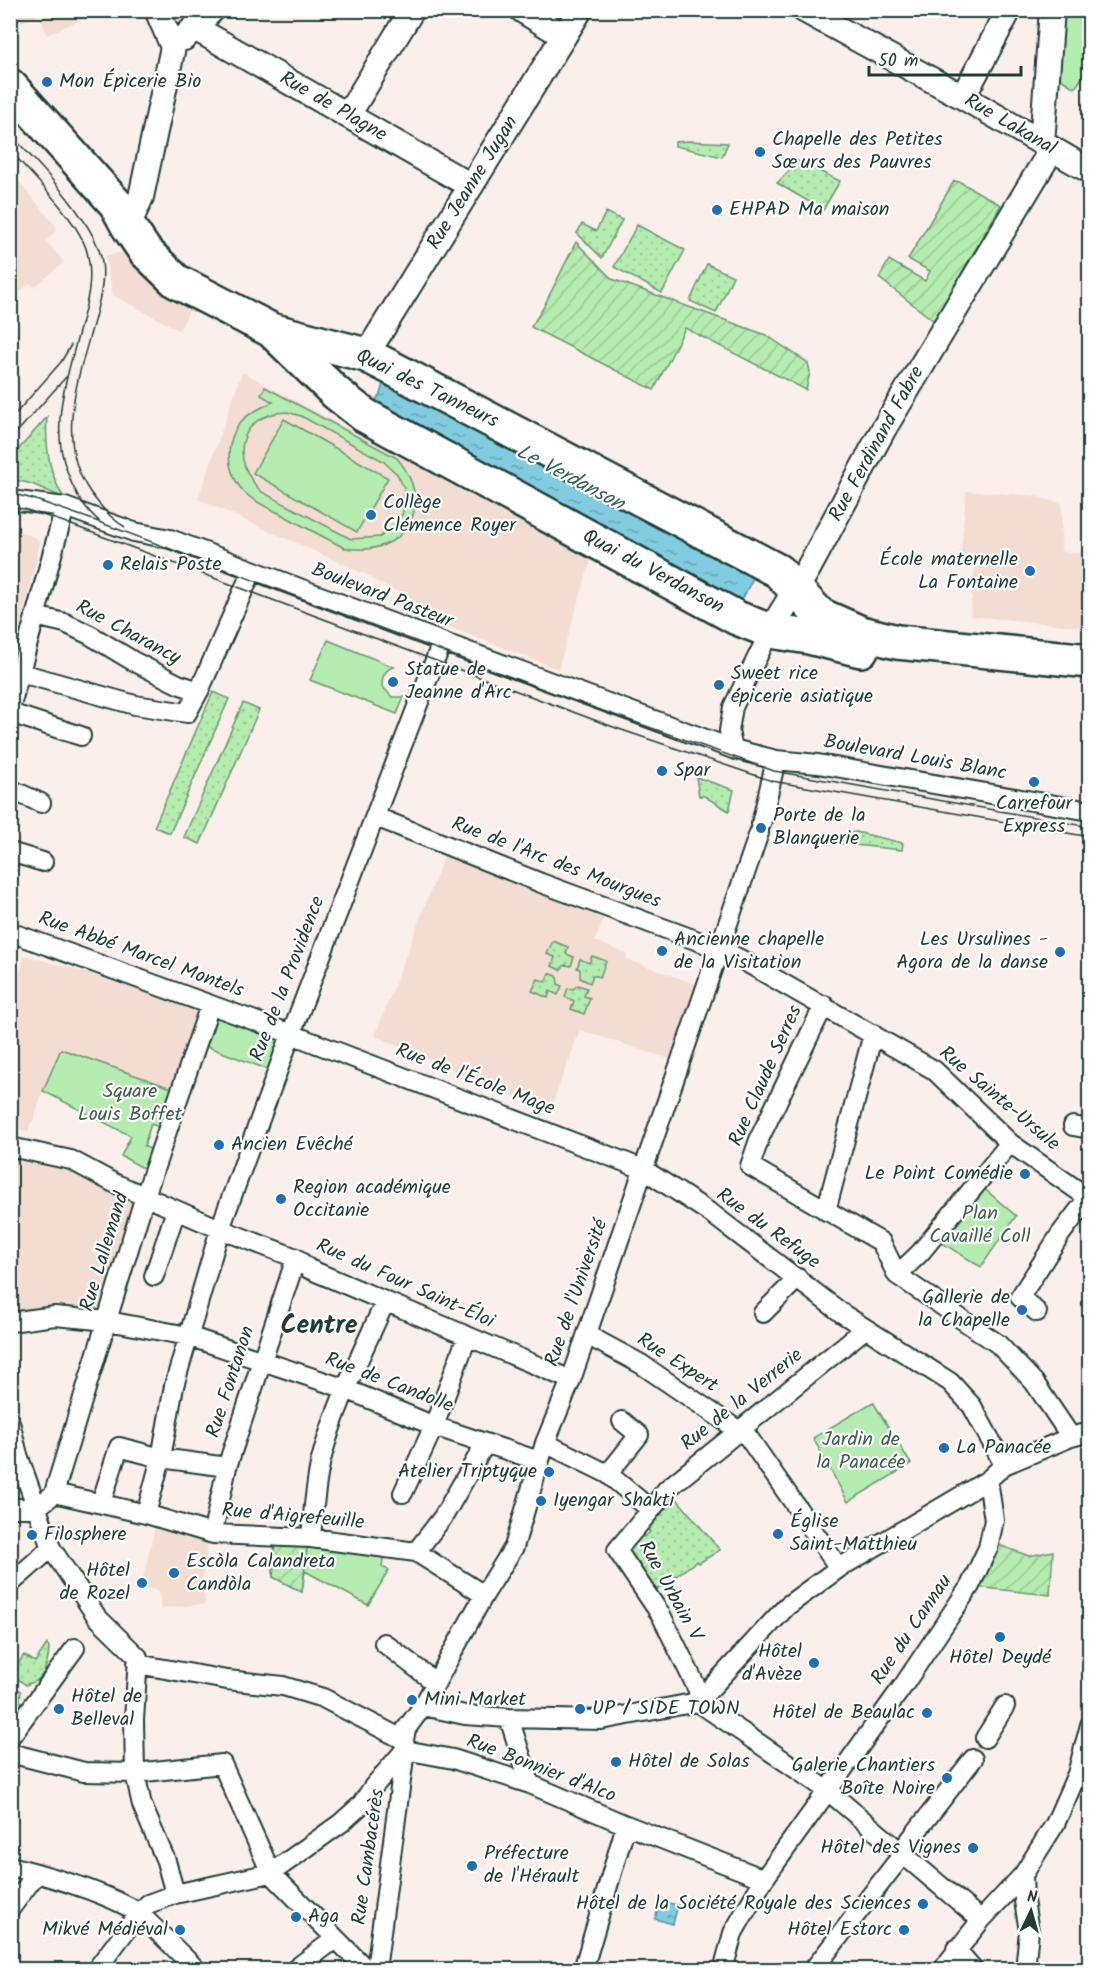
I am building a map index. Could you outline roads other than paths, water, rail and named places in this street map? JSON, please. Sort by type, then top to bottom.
[{"type":"main road","name":"Quai des Tanneurs","points":[[10,86],[116,204],[145,251],[177,282],[271,330],[375,360],[750,555],[778,571],[795,588]]},
{"type":"main road","name":"Quai du Verdanson","points":[[271,330],[364,415],[737,618],[770,631],[809,637],[887,656],[1089,677]]},
{"type":"main road","points":[[345,400],[345,382],[352,366],[375,360]]},
{"type":"main road","points":[[795,588],[820,615],[861,633],[897,642],[1089,661]]},
{"type":"street","points":[[128,226],[141,197],[173,47],[157,10]]},
{"type":"street","points":[[173,47],[212,10]]},
{"type":"street","points":[[348,115],[412,10]]},
{"type":"street","points":[[522,10],[564,36]]},
{"type":"street","name":"Rue Jeanne Jugan","points":[[375,360],[471,186],[580,10]]},
{"type":"street","name":"Rue Lakanal","points":[[804,10],[963,97],[1089,171]]},
{"type":"street","points":[[963,97],[1009,10]]},
{"type":"street","name":"Rue Ferdinand Fabre","points":[[733,749],[729,731],[733,707],[770,631],[807,570],[883,430],[1048,146],[1052,10]]},
{"type":"street","name":"Rue de Plagne","points":[[195,28],[471,186]]},
{"type":"street","name":"Boulevard Pasteur","points":[[10,500],[65,507],[134,532],[170,539],[733,749]]},
{"type":"street","points":[[65,507],[10,711],[81,736]]},
{"type":"street","points":[[21,673],[135,705],[187,713],[252,571]]},
{"type":"street","name":"Rue Charancy","points":[[35,616],[65,623],[169,680],[199,691]]},
{"type":"street","name":"Rue de la Providence","points":[[146,1514],[163,1460],[174,1386],[220,1229],[291,1034],[442,642]]},
{"type":"street","name":"Boulevard Louis Blanc","points":[[733,749],[776,760],[818,764],[1089,811]]},
{"type":"street","name":"Rue de l'Université","points":[[404,1745],[406,1729],[423,1706],[484,1595],[514,1547],[545,1443],[587,1335],[760,829],[776,760]]},
{"type":"street","points":[[10,789],[41,803]]},
{"type":"street","name":"Rue de l'Arc des Mourgues","points":[[376,817],[541,883],[720,949]]},
{"type":"street","points":[[10,852],[43,862]]},
{"type":"street","name":"Rue Abbé Marcel Montels","points":[[10,932],[291,1034]]},
{"type":"street","name":"Rue Sainte-Ursule","points":[[720,949],[824,1005],[934,1070],[1010,1143],[1089,1199]]},
{"type":"street","name":"Rue Lallemand","points":[[54,1493],[145,1196],[210,1005]]},
{"type":"street","name":"Rue Claude Serres","points":[[824,1005],[760,1137],[750,1166],[826,1211]]},
{"type":"street","name":"Rue de l'École Mage","points":[[291,1034],[643,1169]]},
{"type":"street","points":[[873,1034],[826,1211],[881,1242],[897,1275],[998,1344],[1034,1382],[1071,1437]]},
{"type":"street","points":[[897,1275],[920,1253],[1010,1143]]},
{"type":"street","name":"Rue du Four Saint-Éloi","points":[[10,1147],[71,1160],[114,1183],[220,1229],[296,1258],[309,1269],[571,1380]]},
{"type":"street","name":"Rue du Refuge","points":[[643,1169],[711,1214],[865,1329],[950,1382],[972,1406],[1004,1465]]},
{"type":"street","points":[[1036,1312],[1020,1297],[1060,1235],[1089,1199]]},
{"type":"street","points":[[154,1276],[176,1210]]},
{"type":"street","name":"Rue Fontanon","points":[[214,1529],[227,1467],[296,1258]]},
{"type":"street","points":[[763,1313],[798,1278]]},
{"type":"street","points":[[311,1538],[321,1460],[346,1389],[385,1302]]},
{"type":"street","name":"Rue de Candolle","points":[[10,1323],[55,1317],[108,1322],[188,1336],[346,1389],[434,1426],[539,1461]]},
{"type":"street","name":"Rue de la Verrerie","points":[[651,1510],[667,1489],[865,1329]]},
{"type":"street","name":"Rue Expert","points":[[587,1335],[641,1364],[753,1442],[839,1569]]},
{"type":"street","points":[[403,1493],[434,1426],[467,1337]]},
{"type":"street","points":[[608,1474],[639,1435],[622,1421]]},
{"type":"street","points":[[10,1422],[14,1454],[38,1506],[51,1548],[97,1617],[138,1657],[134,1720],[135,1773],[142,1805],[166,1861],[175,1894]]},
{"type":"street","points":[[423,1706],[465,1715],[601,1720],[698,1702],[787,1606],[839,1569],[988,1480],[1004,1465],[1071,1437],[1089,1432]]},
{"type":"street","points":[[545,1443],[608,1474],[651,1510]]},
{"type":"street","points":[[416,1552],[443,1517],[485,1444]]},
{"type":"street","points":[[101,1503],[117,1451],[122,1446],[163,1460],[227,1467]]},
{"type":"street","name":"Rue du Cannau","points":[[723,1970],[733,1933],[764,1879],[903,1686],[970,1586],[988,1548],[994,1520],[988,1480]]},
{"type":"street","points":[[10,1507],[26,1510],[48,1500],[54,1493]]},
{"type":"street","name":"Rue d'Aigrefeuille","points":[[54,1493],[214,1529],[311,1538],[416,1552],[484,1595]]},
{"type":"street","name":"Rue Urbain V","points":[[651,1510],[616,1550],[661,1615],[698,1690],[698,1702]]},
{"type":"street","points":[[10,1584],[51,1548]]},
{"type":"street","points":[[384,1643],[436,1683]]},
{"type":"street","points":[[10,1737],[75,1648]]},
{"type":"street","name":"Rue Bonnier d'Alco","points":[[137,1664],[228,1680],[284,1686],[322,1698],[404,1745],[530,1784],[626,1825],[764,1879]]},
{"type":"street","points":[[698,1702],[827,1790],[981,1920]]},
{"type":"street","points":[[985,1738],[1005,1706]]},
{"type":"street","points":[[509,1718],[530,1784]]},
{"type":"street","points":[[942,1970],[956,1949],[1023,1875],[1055,1824],[1077,1774],[1089,1725]]},
{"type":"street","points":[[96,1970],[138,1913],[148,1904],[175,1894],[271,1873],[348,1817],[361,1804],[404,1745]]},
{"type":"street","name":"Rue Cambacérès","points":[[376,1970],[404,1745]]},
{"type":"street","points":[[10,1753],[84,1772],[135,1773],[222,1764],[271,1873],[367,1970]]},
{"type":"street","points":[[813,1970],[973,1759]]},
{"type":"street","points":[[583,1970],[626,1825]]},
{"type":"street","points":[[10,1866],[38,1873],[124,1903],[138,1913],[197,1970]]},
{"type":"street","points":[[10,1909],[38,1873]]},
{"type":"street","points":[[1023,1875],[1029,1931],[1025,1970]]},
{"type":"street","points":[[294,1970],[335,1939]]},
{"type":"street","points":[[956,1949],[974,1970]]},
{"type":"water","name":"Le Verdanson","points":[[385,376],[754,576],[741,607],[372,402],[380,394]]},
{"type":"water","points":[[660,1901],[678,1905],[673,1924],[655,1919]]},
{"type":"tram line","points":[[10,134],[65,195],[78,212],[98,247],[103,269],[102,284],[73,408],[71,430],[73,451],[79,472],[90,492],[106,512],[125,527]]},
{"type":"tram line","points":[[10,150],[75,226],[87,252],[90,271],[89,290],[62,400],[60,435],[62,453],[72,485],[84,504],[99,521]]},
{"type":"tram line","points":[[10,420],[61,362],[71,345]]},
{"type":"tram line","points":[[10,440],[66,377]]},
{"type":"tram line","points":[[10,493],[96,521],[572,700],[774,771],[1090,827]]},
{"type":"tram line","points":[[10,507],[61,521],[616,728],[772,781],[1090,837]]},
{"type":"place","name":"Mon Épicerie Bio","points":[[47,82]]},
{"type":"place","name":"Chapelle des Petites Sœurs des Pauvres","points":[[760,152]]},
{"type":"place","name":"EHPAD Ma maison","points":[[717,210]]},
{"type":"place","name":"Collège Clémence Royer","points":[[371,515]]},
{"type":"place","name":"Relais Poste","points":[[108,565]]},
{"type":"place","name":"École maternelle La Fontaine","points":[[1030,571]]},
{"type":"place","name":"Statue de Jeanne d'Arc","points":[[393,682]]},
{"type":"place","name":"Sweet rice épicerie asiatique","points":[[719,685]]},
{"type":"place","name":"Spar","points":[[662,771]]},
{"type":"place","name":"Carrefour Express","points":[[1034,782]]},
{"type":"place","name":"Porte de la Blanquerie","points":[[761,828]]},
{"type":"place","name":"Ancienne chapelle de la Visitation","points":[[662,951]]},
{"type":"place","name":"Les Ursulines - Agora de la danse","points":[[1060,952]]},
{"type":"place","name":"Ancien Evêché","points":[[219,1145]]},
{"type":"place","name":"Le Point Comédie","points":[[1025,1174]]},
{"type":"place","name":"Region académique Occitanie","points":[[281,1199]]},
{"type":"place","name":"Gallerie de la Chapelle","points":[[1022,1310]]},
{"type":"place","name":"La Panacée","points":[[944,1448]]},
{"type":"place","name":"Atelier Triptyque","points":[[549,1472]]},
{"type":"place","name":"Iyengar Shakti","points":[[541,1501]]},
{"type":"place","name":"Église Saint-Matthieu","points":[[778,1534]]},
{"type":"place","name":"Filosphere","points":[[32,1535]]},
{"type":"place","name":"Escòla Calandreta Candòla","points":[[174,1573]]},
{"type":"place","name":"Hôtel de Rozel","points":[[142,1583]]},
{"type":"place","name":"Hôtel Deydé","points":[[1000,1637]]},
{"type":"place","name":"Hôtel d'Avèze","points":[[814,1663]]},
{"type":"place","name":"Mini Market","points":[[412,1700]]},
{"type":"place","name":"Hôtel de Belleval","points":[[59,1709]]},
{"type":"place","name":"UP / SIDE TOWN","points":[[580,1709]]},
{"type":"place","name":"Hôtel de Beaulac","points":[[927,1713]]},
{"type":"place","name":"Hôtel de Solas","points":[[616,1762]]},
{"type":"place","name":"Galerie Chantiers Boîte Noire","points":[[947,1778]]},
{"type":"place","name":"Hôtel des Vignes","points":[[973,1848]]},
{"type":"place","name":"Préfecture de l'Hérault","points":[[472,1866]]},
{"type":"place","name":"Hôtel de la Société Royale des Sciences","points":[[923,1904]]},
{"type":"place","name":"Aga","points":[[296,1917]]},
{"type":"place","name":"Mikvé Médiéval","points":[[180,1930]]},
{"type":"place","name":"Hôtel Estorc","points":[[904,1930]]},
{"type":"district","name":"Centre","points":[[319,1326]]},
{"type":"park label","name":"Square Louis Boffet","points":[[130,1104]]},
{"type":"park label","name":"Plan Cavaillé Coll","points":[[980,1226]]},
{"type":"park label","name":"Jardin de la Panacée","points":[[861,1452]]}]
